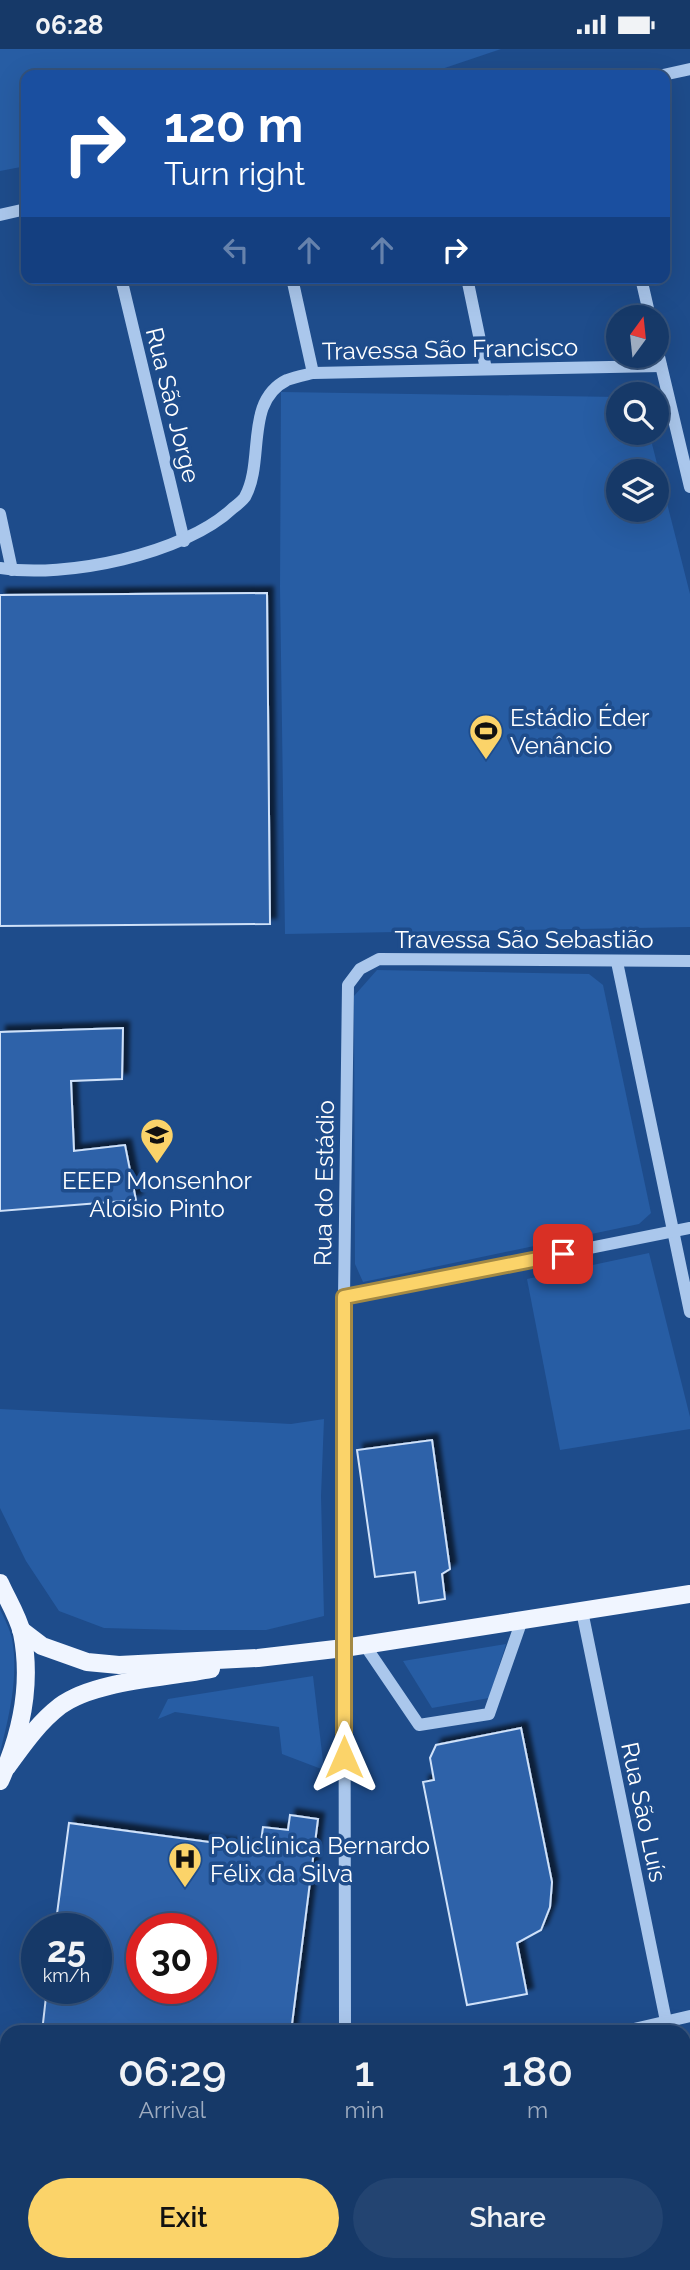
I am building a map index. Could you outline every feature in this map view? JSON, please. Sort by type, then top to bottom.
[{"type":"main road","points":[[0,1583],[21,1630],[27,1675],[23,1714],[3,1774]]},
{"type":"main road","points":[[21,1630],[42,1646],[87,1662],[119,1665],[258,1658],[344,1648],[690,1594]]},
{"type":"main road","points":[[3,1774],[38,1726],[61,1705],[88,1692],[258,1658]]},
{"type":"street","points":[[670,73],[690,69]]},
{"type":"street","points":[[0,215],[21,210]]},
{"type":"street","name":"Rua São Jorge","points":[[122,284],[184,541]]},
{"type":"street","points":[[293,284],[313,373]]},
{"type":"street","points":[[468,284],[486,369]]},
{"type":"street","points":[[642,284],[647,305]]},
{"type":"street","name":"Travessa São Francisco","points":[[184,541],[223,518],[244,498],[252,474],[261,410],[271,392],[287,381],[313,373],[606,367]]},
{"type":"street","points":[[662,368],[686,448],[690,487]]},
{"type":"street","points":[[0,514],[6,569],[44,570],[111,563],[184,541]]},
{"type":"street","name":"Travessa São Sebastião","points":[[360,969],[379,959],[690,961]]},
{"type":"street","points":[[617,962],[690,1312]]},
{"type":"street","name":"Rua do Estádio","points":[[345,2025],[344,1297],[348,985],[360,969]]},
{"type":"street","points":[[344,1297],[690,1228]]},
{"type":"street","name":"Rua São Luís","points":[[582,1611],[666,2021]]},
{"type":"street","points":[[364,1644],[419,1725],[466,1718],[489,1714],[522,1620]]},
{"type":"street","points":[[650,2025],[690,2016]]},
{"type":"shaded area","points":[[0,49],[501,49],[439,70],[21,70],[21,167],[0,171]]},
{"type":"shaded area","name":"Estádio Éder Venâncio","points":[[281,392],[606,397],[606,445],[652,445],[656,459],[606,459],[606,522],[669,522],[669,511],[690,594],[690,927],[285,934],[280,587]]},
{"type":"shaded area","points":[[377,970],[589,974],[603,985],[651,1213],[639,1224],[363,1282],[355,1264],[354,996]]},
{"type":"shaded area","points":[[649,1253],[690,1417],[690,1429],[560,1450],[527,1279]]},
{"type":"shaded area","points":[[0,1409],[291,1424],[324,1419],[321,1496],[324,1616],[266,1630],[182,1630],[104,1628],[59,1611],[26,1561],[0,1508]]},
{"type":"shaded area","points":[[0,1609],[11,1635],[14,1682],[0,1753]]},
{"type":"shaded area","points":[[506,1644],[489,1698],[432,1708],[403,1661]]},
{"type":"shaded area","points":[[313,1676],[324,1770],[282,1754],[279,1727],[175,1712],[158,1719],[168,1699]]},
{"type":"building","points":[[267,593],[270,924],[0,926],[0,595]]},
{"type":"building","points":[[123,1028],[122,1079],[71,1081],[74,1151],[125,1145],[136,1200],[0,1211],[0,1032]]},
{"type":"building","points":[[432,1440],[450,1569],[442,1574],[445,1599],[419,1603],[415,1572],[375,1577],[357,1450]]},
{"type":"building","points":[[521,1728],[552,1882],[550,1907],[541,1930],[517,1943],[527,1994],[467,2005],[423,1782],[434,1780],[430,1758],[436,1745]]},
{"type":"building","name":"Policlínica Bernardo Félix da Silva","points":[[290,1815],[318,1819],[292,2025],[43,2025],[45,2004],[112,2004],[112,1913],[57,1913],[69,1823],[260,1849],[263,1827],[288,1830]]},
{"type":"place","name":"Estádio Éder Venâncio","points":[[486,761]]},
{"type":"place","name":"EEEP Monsenhor Aloísio Pinto","points":[[157,1165]]},
{"type":"place","name":"Policlínica Bernardo Félix da Silva","points":[[185,1889]]},
{"type":"route","points":[[344,1757],[344,1297],[563,1254]]}]
